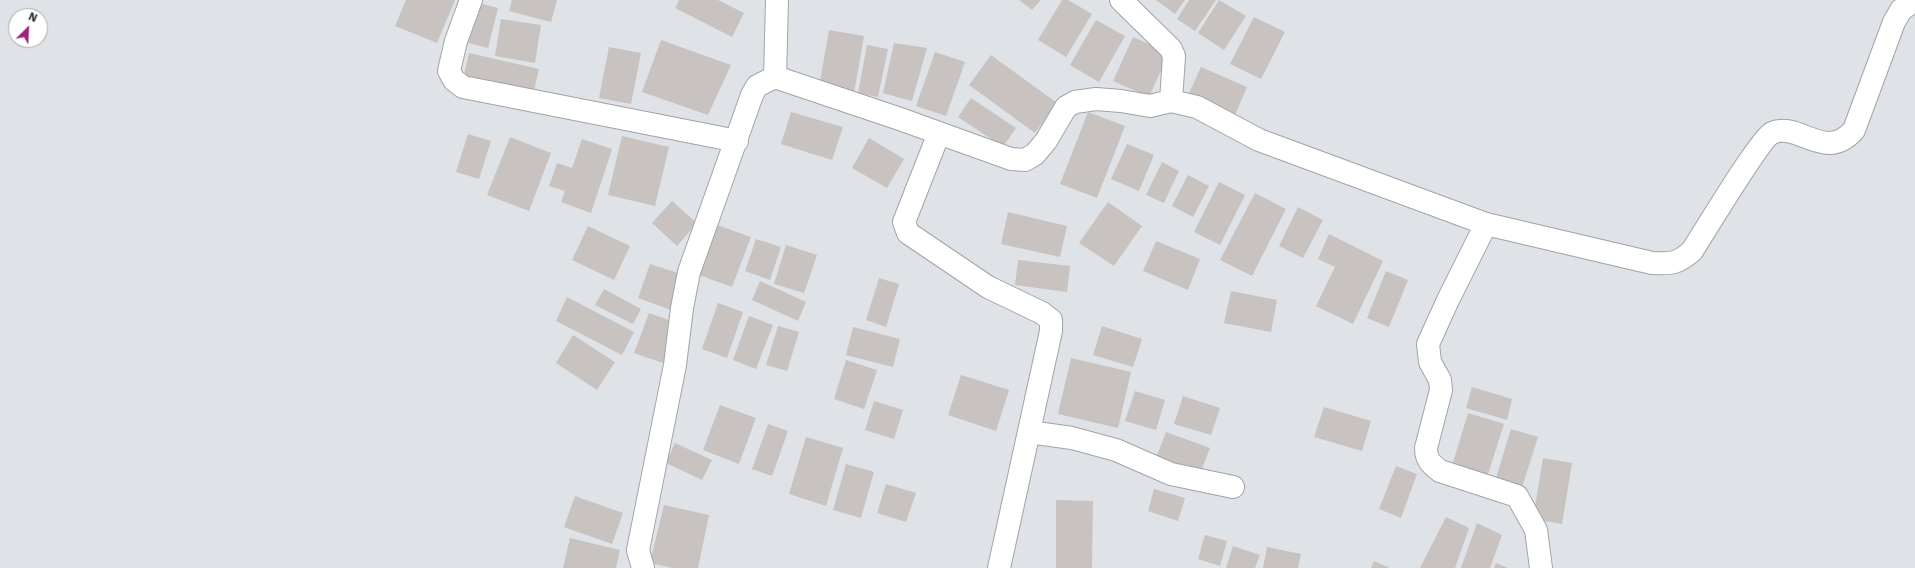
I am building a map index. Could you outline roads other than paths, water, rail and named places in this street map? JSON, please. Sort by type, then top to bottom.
[{"type":"street","points":[[471,0],[456,41],[449,72],[454,80],[463,87],[737,141]]},
{"type":"street","points":[[775,77],[777,0]]},
{"type":"street","points":[[1121,0],[1171,49],[1174,56],[1171,101]]},
{"type":"street","points":[[642,568],[638,550],[675,365],[682,308],[689,272],[737,141],[752,95],[757,86],[775,77],[1011,159],[1025,160],[1035,154],[1046,141],[1066,107],[1075,102],[1096,99],[1121,100],[1150,106],[1171,101],[1197,107],[1259,140],[1486,224],[1652,263],[1670,264],[1681,260],[1692,251],[1751,160],[1772,133],[1783,131],[1826,143],[1838,143],[1847,139],[1854,130],[1894,22],[1901,10],[1915,0]]},
{"type":"street","points":[[939,133],[904,222],[908,233],[988,287],[1042,313],[1051,320],[1051,331],[999,568]]},
{"type":"street","points":[[1486,224],[1428,344],[1430,362],[1440,380],[1441,390],[1426,448],[1426,456],[1430,464],[1440,471],[1517,496],[1536,530],[1541,568]]},
{"type":"street","points":[[1029,432],[1072,438],[1116,450],[1171,474],[1233,487]]}]
